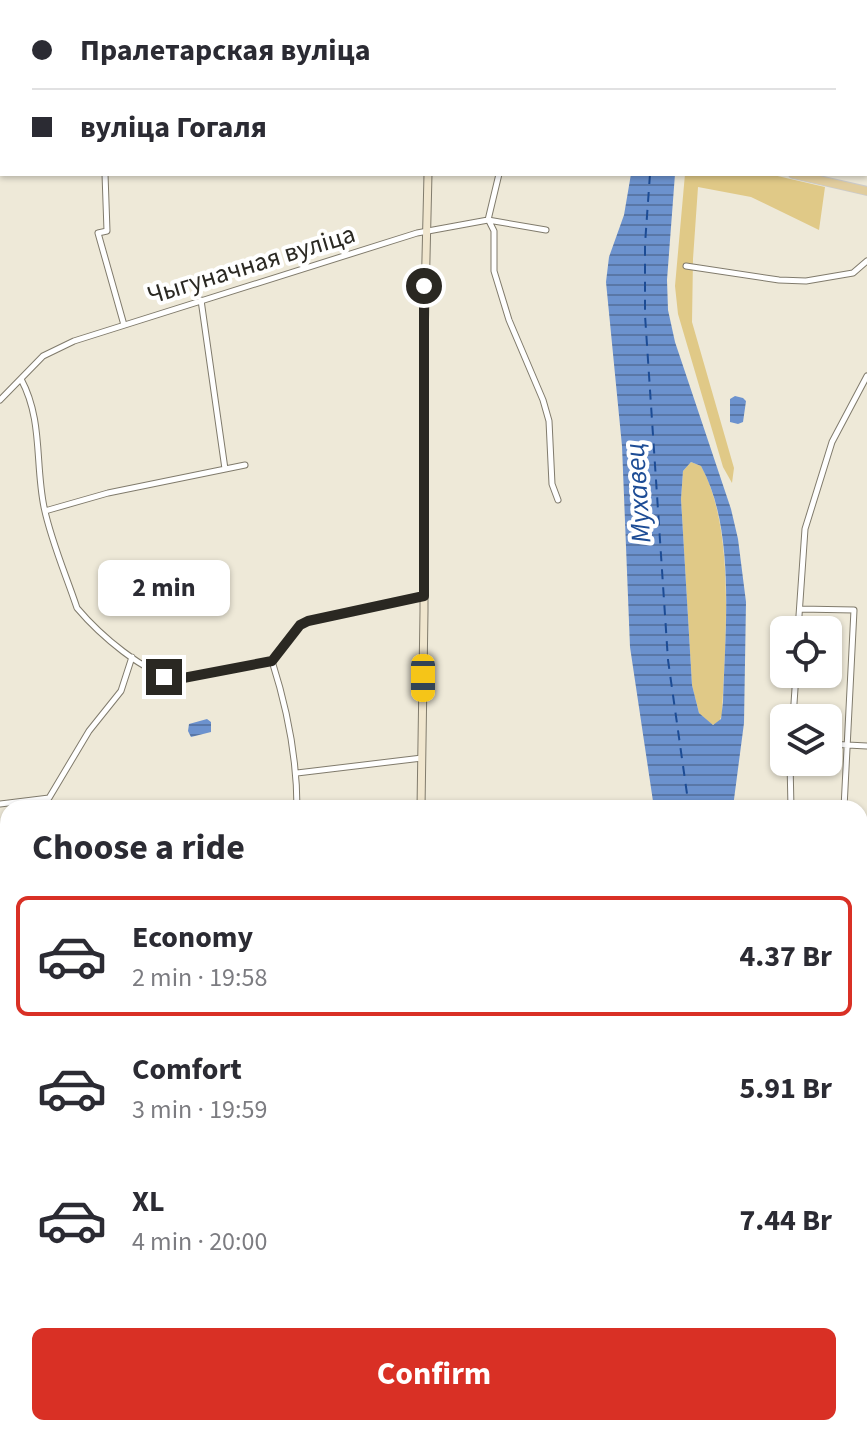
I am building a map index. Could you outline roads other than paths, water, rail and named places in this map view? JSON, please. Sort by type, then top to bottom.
[{"type":"main road","points":[[421,800],[428,176]]},
{"type":"main road","points":[[802,176],[867,191]]},
{"type":"street","points":[[105,176],[107,231],[98,233],[124,325]]},
{"type":"street","points":[[499,176],[488,220],[494,231],[494,271],[509,320],[549,421],[552,484],[558,500]]},
{"type":"street","name":"Чыгуначная вуліца","points":[[0,400],[43,356],[74,341],[201,300],[425,231],[488,220],[546,230]]},
{"type":"street","points":[[686,266],[806,281],[853,273],[867,261]]},
{"type":"street","points":[[201,300],[225,469]]},
{"type":"street","points":[[799,616],[805,529],[832,442],[867,376]]},
{"type":"street","points":[[21,379],[31,398],[36,423],[45,511],[77,608],[132,657],[164,677],[178,679],[272,661],[300,625],[308,621],[424,596]]},
{"type":"street","points":[[45,511],[108,493],[245,465]]},
{"type":"street","points":[[800,609],[854,610],[845,800]]},
{"type":"street","points":[[33,800],[49,798],[89,731],[121,691],[132,657]]},
{"type":"street","points":[[272,661],[297,773],[297,800]]},
{"type":"street","points":[[842,745],[867,746]]},
{"type":"street","points":[[297,773],[422,758]]},
{"type":"street","points":[[790,776],[791,800]]},
{"type":"water","name":"Мухавец","points":[[631,176],[675,176],[667,280],[668,310],[675,342],[731,509],[746,602],[744,723],[734,800],[653,800],[630,647],[622,446],[606,282],[609,257],[624,215]],"holes":[[[691,462],[701,466],[712,491],[724,550],[726,581],[723,702],[721,719],[713,725],[699,713],[692,685],[681,499],[683,471]]]},
{"type":"water","points":[[735,396],[746,401],[743,422],[738,424],[730,422],[730,399]]},
{"type":"water","points":[[207,719],[211,722],[211,732],[191,737],[189,724]]}]
